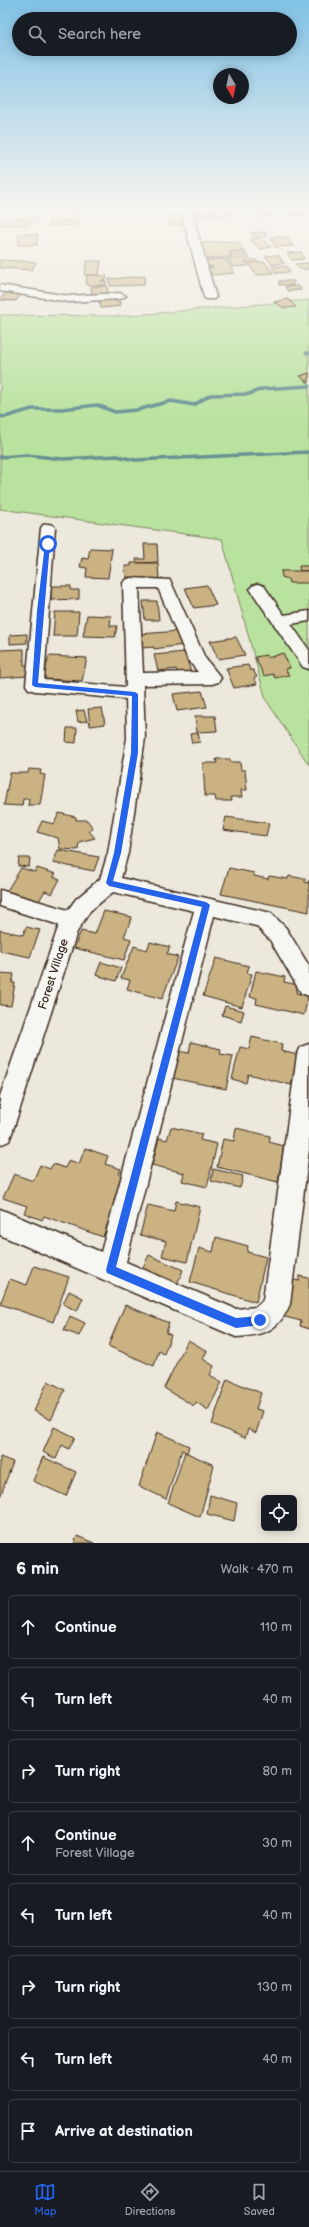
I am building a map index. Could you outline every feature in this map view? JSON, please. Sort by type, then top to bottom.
[{"type":"street","points":[[206,282],[210,297]]},
{"type":"street","points":[[0,288],[73,299],[120,296]]},
{"type":"street","points":[[48,528],[35,685],[134,687],[212,678],[197,660],[164,583],[131,582],[134,687],[135,753],[121,827],[118,853],[109,883],[263,919],[285,944],[309,986]]},
{"type":"street","points":[[258,589],[309,663]]},
{"type":"street","points":[[280,621],[309,616]]},
{"type":"street","name":"Forest Village","points":[[0,1133],[48,992],[60,949],[72,920],[83,906],[109,883]]},
{"type":"street","points":[[0,898],[72,920]]},
{"type":"street","points":[[110,1270],[206,905]]},
{"type":"street","points":[[0,1222],[236,1323],[260,1320],[272,1314],[276,1304],[309,1055]]},
{"type":"green space","points":[[309,300],[309,765],[266,700],[222,539],[0,509],[0,315],[123,316]]},
{"type":"building","points":[[86,282],[106,282],[106,285],[86,285]]},
{"type":"building","points":[[109,282],[144,282],[144,285],[110,286]]},
{"type":"building","points":[[279,282],[294,282],[293,285],[279,285]]},
{"type":"building","points":[[107,286],[108,294],[92,295],[91,287]]},
{"type":"building","points":[[298,286],[301,290],[288,291],[285,287]]},
{"type":"building","points":[[5,293],[21,294],[16,301],[0,300]]},
{"type":"building","points":[[115,299],[116,302],[120,302],[121,306],[101,308],[99,301]]},
{"type":"building","points":[[288,299],[296,307],[284,308],[274,302]]},
{"type":"building","points":[[309,373],[309,382],[300,376]]},
{"type":"building","points":[[144,544],[157,544],[158,562],[137,563],[136,559],[145,559]]},
{"type":"building","points":[[90,548],[112,549],[108,578],[86,577],[87,568],[80,567],[82,558],[88,559]]},
{"type":"building","points":[[131,563],[158,563],[159,579],[126,577],[125,566],[131,566]]},
{"type":"building","points":[[299,566],[309,566],[309,570],[300,571]]},
{"type":"building","points":[[281,571],[309,571],[309,583],[289,583],[288,579],[282,577]]},
{"type":"building","points":[[207,585],[216,605],[194,608],[185,588]]},
{"type":"building","points":[[51,586],[71,586],[71,590],[79,590],[79,599],[51,600]]},
{"type":"building","points":[[143,601],[157,601],[159,620],[145,620]]},
{"type":"building","points":[[55,612],[79,612],[77,636],[53,636]]},
{"type":"building","points":[[87,615],[111,616],[110,626],[117,626],[115,637],[83,636]]},
{"type":"building","points":[[180,631],[183,645],[154,649],[154,647],[142,648],[140,634]]},
{"type":"building","points":[[27,634],[27,643],[10,644],[10,635]]},
{"type":"building","points":[[236,637],[245,655],[218,659],[210,641]]},
{"type":"building","points":[[24,649],[24,665],[28,665],[28,676],[0,678],[0,650]]},
{"type":"building","points":[[185,652],[191,673],[178,675],[176,669],[158,671],[154,655]]},
{"type":"building","points":[[283,653],[290,668],[285,669],[289,675],[275,678],[273,674],[264,676],[255,657],[266,655],[268,658]]},
{"type":"building","points":[[49,656],[87,658],[82,681],[43,679]]},
{"type":"building","points":[[248,665],[250,670],[253,670],[257,677],[254,678],[257,684],[234,688],[226,668]]},
{"type":"building","points":[[202,691],[207,707],[177,711],[173,694]]},
{"type":"building","points":[[102,708],[105,724],[90,726],[88,709]]},
{"type":"building","points":[[84,710],[87,721],[78,722],[76,711]]},
{"type":"building","points":[[195,716],[215,716],[217,731],[197,732]]},
{"type":"building","points":[[67,728],[77,728],[76,743],[66,742]]},
{"type":"building","points":[[198,733],[200,742],[192,743],[190,734]]},
{"type":"building","points":[[216,759],[230,759],[230,762],[240,762],[241,770],[245,770],[247,790],[241,790],[242,797],[231,797],[232,801],[216,801],[215,796],[205,796],[203,763],[217,763]]},
{"type":"building","points":[[29,769],[41,770],[40,774],[45,775],[40,805],[28,805],[29,799],[23,799],[22,806],[4,805],[10,773],[28,773]]},
{"type":"building","points":[[59,813],[76,817],[76,820],[87,820],[93,828],[89,831],[95,838],[79,842],[78,850],[60,849],[58,838],[37,832],[42,821],[54,824]]},
{"type":"building","points":[[226,817],[269,823],[266,836],[223,830]]},
{"type":"building","points":[[58,850],[99,857],[94,871],[53,863]]},
{"type":"building","points":[[19,858],[30,858],[29,867],[18,866]]},
{"type":"building","points":[[21,868],[35,872],[37,868],[56,874],[53,877],[60,879],[52,894],[45,891],[37,904],[5,894]]},
{"type":"building","points":[[229,868],[254,873],[254,876],[268,879],[269,876],[288,879],[289,876],[305,879],[305,882],[308,883],[309,880],[309,912],[221,894]]},
{"type":"building","points":[[104,911],[132,917],[124,937],[131,939],[124,960],[74,948],[81,931],[95,934]]},
{"type":"building","points":[[26,927],[40,930],[30,957],[0,951],[0,930],[23,935]]},
{"type":"building","points":[[150,942],[170,947],[167,954],[178,957],[162,999],[127,989],[130,980],[121,978],[134,946],[147,950]]},
{"type":"building","points":[[216,958],[249,966],[247,973],[252,974],[242,1007],[203,996]]},
{"type":"building","points":[[101,962],[121,968],[116,981],[96,975]]},
{"type":"building","points":[[256,971],[285,977],[284,982],[298,985],[296,993],[308,996],[304,1015],[256,1004],[257,998],[250,997]]},
{"type":"building","points":[[0,973],[14,974],[12,983],[15,983],[11,1006],[0,1005]]},
{"type":"building","points":[[225,1006],[244,1011],[241,1021],[222,1015]]},
{"type":"building","points":[[252,1037],[282,1044],[281,1051],[298,1055],[291,1085],[248,1074],[246,1083],[232,1079],[240,1047],[249,1049]]},
{"type":"building","points":[[191,1042],[221,1049],[220,1054],[233,1056],[226,1089],[172,1078],[179,1051],[189,1053]]},
{"type":"building","points":[[171,1127],[202,1134],[200,1140],[217,1144],[207,1187],[182,1181],[184,1173],[152,1165],[159,1138],[167,1140]]},
{"type":"building","points":[[236,1128],[270,1136],[269,1142],[284,1146],[278,1182],[217,1167],[223,1139],[234,1141]]},
{"type":"building","points":[[85,1148],[108,1156],[105,1164],[121,1169],[119,1174],[124,1176],[103,1237],[44,1216],[42,1220],[24,1213],[27,1206],[3,1198],[14,1174],[33,1181],[40,1165],[50,1169],[53,1164],[65,1168],[69,1160],[79,1164]]},
{"type":"building","points":[[213,1169],[243,1176],[240,1188],[211,1181]]},
{"type":"building","points":[[176,1201],[200,1207],[187,1262],[162,1256],[166,1241],[140,1235],[148,1205],[174,1211]]},
{"type":"building","points":[[216,1237],[248,1246],[247,1252],[266,1257],[256,1302],[190,1282],[199,1248],[213,1252]]},
{"type":"building","points":[[149,1255],[183,1270],[176,1287],[141,1271]]},
{"type":"building","points":[[34,1266],[69,1277],[53,1322],[0,1304],[10,1279],[27,1285]]},
{"type":"building","points":[[299,1276],[309,1278],[309,1329],[300,1326],[301,1321],[281,1316],[286,1278],[299,1281]]},
{"type":"building","points":[[69,1291],[83,1298],[77,1311],[63,1304]]},
{"type":"building","points":[[125,1305],[169,1323],[166,1333],[171,1335],[164,1354],[159,1351],[154,1366],[108,1346]]},
{"type":"building","points":[[70,1316],[85,1323],[79,1336],[64,1330]]},
{"type":"building","points":[[188,1340],[207,1351],[203,1359],[214,1366],[210,1375],[222,1382],[208,1410],[196,1402],[194,1406],[164,1388]]},
{"type":"building","points":[[227,1379],[261,1393],[256,1409],[263,1411],[256,1433],[248,1429],[245,1438],[212,1424]]},
{"type":"building","points":[[48,1381],[65,1390],[51,1420],[34,1411]]},
{"type":"building","points":[[54,1427],[75,1437],[69,1449],[62,1445],[56,1459],[43,1452]]},
{"type":"building","points":[[157,1432],[189,1446],[187,1453],[182,1450],[166,1499],[139,1486]]},
{"type":"building","points":[[185,1452],[214,1465],[200,1517],[168,1503]]},
{"type":"building","points":[[0,1457],[13,1462],[0,1497]]},
{"type":"building","points":[[43,1457],[76,1472],[66,1496],[33,1481]]},
{"type":"building","points":[[210,1495],[237,1503],[234,1521],[207,1514]]},
{"type":"building","points":[[77,1536],[94,1543],[74,1543]]},
{"type":"waterway","points":[[0,416],[5,417],[32,409],[62,409],[97,405],[115,412],[137,410],[171,401],[194,405],[210,395],[249,394],[262,389],[309,386]]},
{"type":"waterway","points":[[0,457],[27,455],[63,459],[117,456],[135,460],[309,452]]},
{"type":"route","points":[[48,544],[40,611],[35,685],[135,694],[135,753],[121,827],[118,853],[109,883],[206,905],[140,1161],[110,1270],[236,1323],[250,1323],[260,1320]]}]
